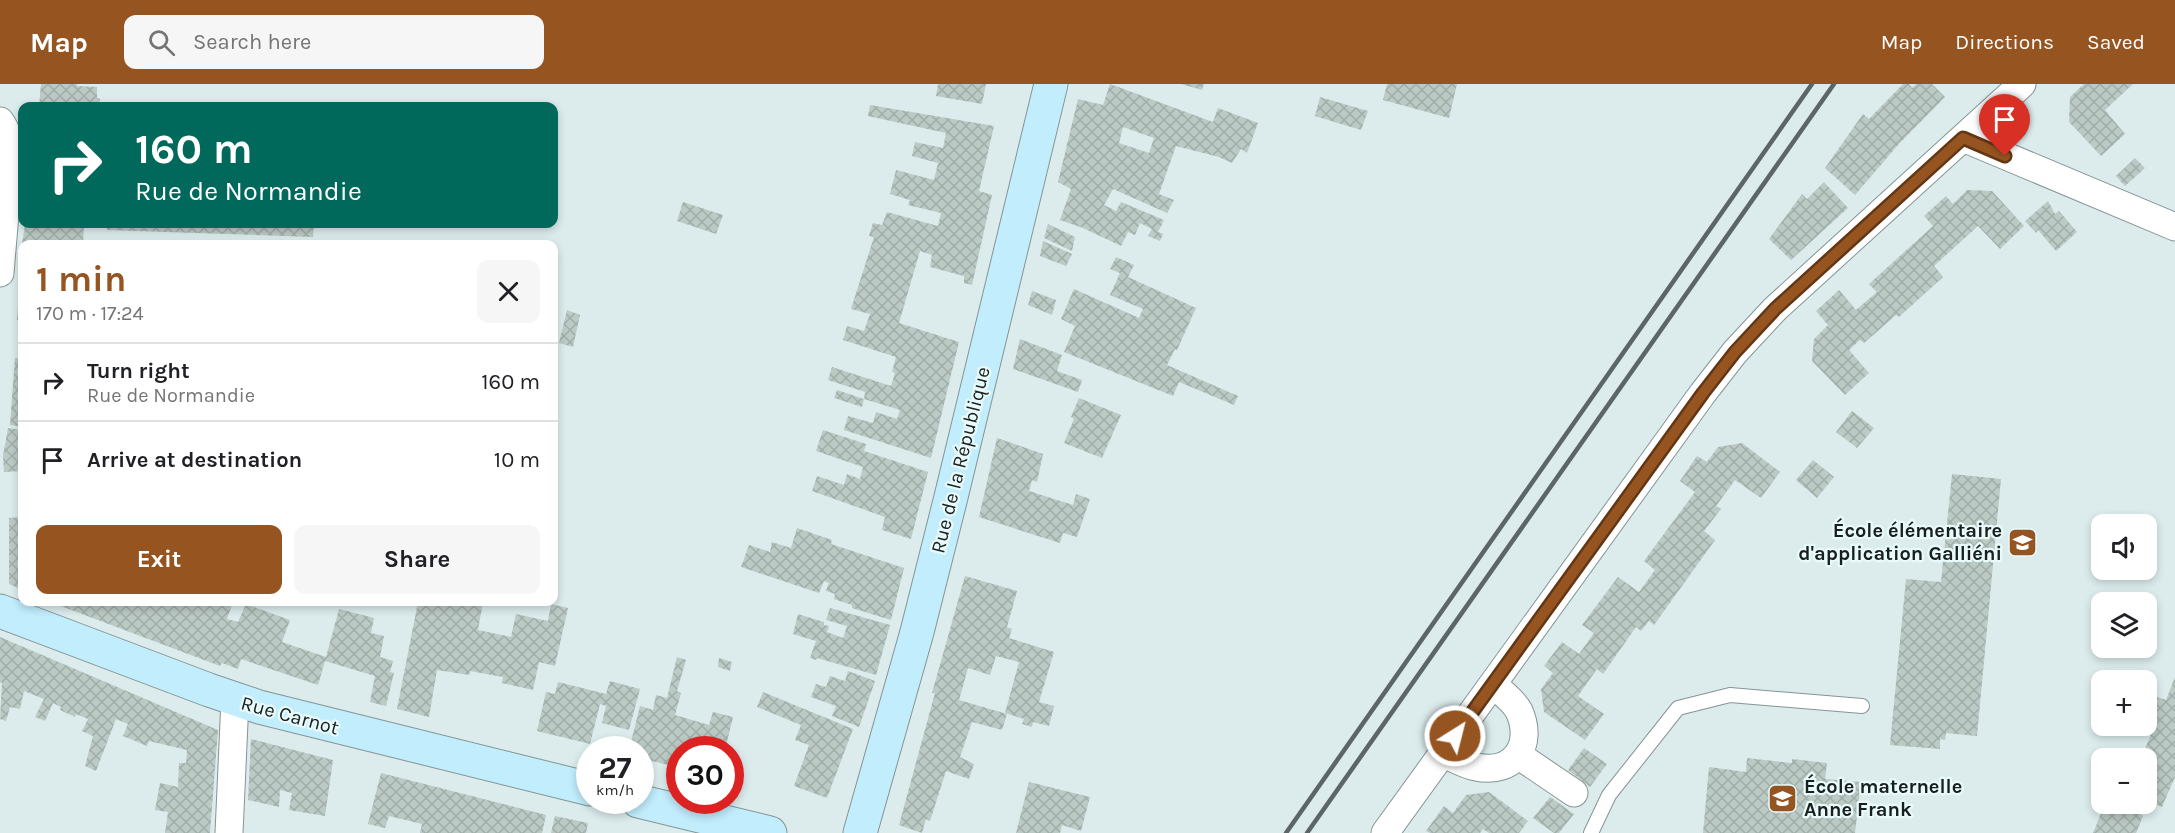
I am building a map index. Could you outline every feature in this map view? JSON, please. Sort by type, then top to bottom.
[{"type":"main road","name":"Rue de la République","points":[[860,833],[917,632],[949,507],[1051,84]]},
{"type":"main road","name":"Rue Carnot","points":[[0,611],[235,700],[339,728],[576,786]]},
{"type":"main road","points":[[654,805],[770,833]]},
{"type":"street","points":[[1385,833],[1735,352],[1775,309],[2022,84]]},
{"type":"street","points":[[0,122],[5,127],[10,155],[0,273]]},
{"type":"street","points":[[1963,138],[2175,227]]},
{"type":"street","points":[[1442,753],[1476,767],[1495,768],[1506,765],[1518,755],[1524,745],[1524,726],[1518,708],[1493,684]]},
{"type":"street","points":[[229,833],[235,700]]},
{"type":"street","points":[[1518,755],[1574,793]]},
{"type":"lane","points":[[1592,833],[1610,795],[1678,708],[1730,695],[1862,706]]},
{"type":"building","points":[[41,84],[77,84],[77,86],[97,87],[97,98],[100,99],[100,102],[39,102]]},
{"type":"building","points":[[938,84],[986,84],[982,104],[936,96]]},
{"type":"building","points":[[1110,84],[1213,122],[1218,108],[1258,123],[1247,153],[1241,149],[1232,163],[1219,157],[1176,146],[1159,194],[1174,200],[1167,213],[1113,189],[1104,205],[1116,211],[1121,202],[1164,220],[1158,232],[1163,234],[1160,241],[1148,236],[1152,229],[1140,223],[1135,235],[1128,232],[1121,246],[1060,220],[1071,189],[1058,182],[1078,99],[1103,105]],"holes":[[[1123,127],[1154,138],[1149,153],[1119,143]]]},
{"type":"building","points":[[1181,84],[1204,84],[1202,90]]},
{"type":"building","points":[[1387,84],[1457,84],[1449,118],[1383,100]]},
{"type":"building","points":[[1903,84],[1909,84],[1912,88],[1916,84],[1932,84],[1945,97],[1898,145],[1855,195],[1825,168],[1863,114],[1869,119]]},
{"type":"building","points":[[2084,84],[2133,84],[2105,110],[2125,134],[2101,156],[2069,122],[2070,97]]},
{"type":"building","points":[[1320,97],[1368,111],[1361,130],[1315,116]]},
{"type":"building","points":[[870,105],[994,126],[979,191],[992,195],[972,285],[964,283],[964,276],[930,267],[932,255],[920,251],[899,323],[959,342],[931,458],[844,430],[848,416],[873,423],[876,412],[897,419],[900,410],[864,399],[865,392],[828,380],[832,367],[891,386],[895,373],[892,372],[896,357],[843,340],[847,326],[864,331],[870,314],[851,309],[874,237],[869,236],[873,223],[882,225],[887,212],[938,226],[941,213],[908,205],[910,200],[890,194],[896,170],[934,180],[938,163],[912,156],[915,142],[943,148],[946,133],[868,116]]},
{"type":"building","points":[[2135,158],[2145,168],[2125,186],[2116,176]]},
{"type":"building","points":[[1824,182],[1848,208],[1791,260],[1769,239],[1802,194],[1807,199]]},
{"type":"building","points":[[1967,190],[1992,191],[2024,226],[2000,249],[1978,226],[1934,266],[1943,277],[1899,317],[1896,315],[1864,343],[1860,340],[1849,350],[1869,373],[1845,395],[1812,361],[1814,339],[1828,325],[1816,311],[1839,290],[1856,310],[1877,292],[1869,284],[1933,226],[1924,216],[1946,196],[1953,204]]},
{"type":"building","points":[[2048,201],[2055,214],[2059,211],[2077,232],[2056,251],[2038,230],[2036,233],[2025,221]]},
{"type":"building","points":[[683,202],[723,215],[716,234],[677,221]]},
{"type":"building","points":[[1048,224],[1075,237],[1072,251],[1044,238]]},
{"type":"building","points":[[25,228],[84,228],[83,240],[23,240]]},
{"type":"building","points":[[107,228],[314,228],[313,237],[107,230]]},
{"type":"building","points":[[1043,241],[1072,254],[1066,266],[1040,256]]},
{"type":"building","points":[[1116,257],[1134,265],[1128,277],[1196,308],[1177,350],[1175,349],[1167,365],[1238,396],[1234,405],[1179,382],[1173,396],[1064,352],[1075,326],[1061,319],[1074,289],[1139,318],[1143,309],[1110,295],[1120,273],[1110,269]]},
{"type":"building","points":[[1032,291],[1056,300],[1052,315],[1028,305]]},
{"type":"building","points":[[567,310],[580,315],[573,347],[559,343]]},
{"type":"building","points":[[1020,339],[1062,355],[1057,371],[1082,380],[1078,392],[1013,369]]},
{"type":"building","points":[[15,358],[18,358],[18,426],[10,425]]},
{"type":"building","points":[[837,390],[864,399],[862,407],[834,398]]},
{"type":"building","points":[[1079,398],[1121,415],[1102,458],[1064,443],[1074,419],[1071,417]]},
{"type":"building","points":[[1852,411],[1874,428],[1857,448],[1836,432]]},
{"type":"building","points":[[8,428],[18,429],[18,471],[4,472],[3,456]]},
{"type":"building","points":[[823,430],[866,444],[864,451],[928,472],[911,539],[882,530],[885,517],[812,491],[817,476],[844,485],[847,474],[860,479],[863,467],[816,451]]},
{"type":"building","points":[[997,438],[1043,454],[1037,482],[1032,480],[1029,491],[1073,505],[1076,494],[1090,499],[1077,537],[1063,533],[1060,543],[979,517]]},
{"type":"building","points":[[1742,443],[1780,472],[1761,498],[1735,480],[1716,506],[1721,509],[1704,531],[1715,540],[1654,625],[1649,621],[1641,631],[1636,627],[1603,674],[1597,669],[1578,696],[1604,714],[1585,740],[1544,712],[1541,689],[1553,673],[1544,666],[1562,642],[1579,654],[1594,633],[1582,625],[1618,577],[1639,592],[1655,570],[1644,561],[1695,492],[1680,481],[1697,456],[1707,462],[1718,447]]},
{"type":"building","points":[[1813,460],[1834,477],[1817,498],[1796,480]]},
{"type":"building","points":[[1952,474],[2001,479],[1977,736],[1946,733],[1945,740],[1940,739],[1940,749],[1890,745],[1906,579],[1941,582]]},
{"type":"building","points":[[18,517],[18,588],[9,584],[9,518]]},
{"type":"building","points":[[797,528],[832,540],[831,544],[904,568],[891,620],[852,608],[852,605],[834,599],[835,594],[826,591],[829,583],[824,581],[819,593],[741,567],[749,545],[770,552],[772,542],[791,548]]},
{"type":"building","points":[[965,576],[1017,591],[1007,627],[1012,629],[1009,638],[1054,652],[1039,702],[1054,706],[1049,726],[1033,722],[1032,727],[1022,724],[1024,719],[1005,713],[1019,662],[996,656],[990,675],[968,668],[959,700],[1007,714],[1002,730],[972,722],[960,757],[974,764],[969,779],[946,771],[930,821],[926,819],[922,833],[899,825],[935,693],[932,693]]},
{"type":"building","points":[[61,606],[232,606],[227,619],[238,622],[245,606],[252,606],[290,620],[282,642],[326,657],[339,609],[374,618],[371,633],[384,636],[380,657],[393,661],[390,672],[394,673],[386,706],[370,702],[375,676],[325,661],[318,685],[241,659],[238,669],[222,663],[220,666]]},
{"type":"building","points":[[417,606],[482,606],[478,630],[511,637],[516,614],[548,621],[551,606],[568,608],[555,666],[539,662],[533,690],[502,683],[503,677],[470,671],[469,675],[437,670],[429,717],[397,709]]},
{"type":"building","points":[[830,608],[890,625],[876,675],[810,658],[816,641],[793,634],[798,614],[824,622],[824,625],[829,626],[827,632],[843,638],[847,626],[826,620]]},
{"type":"building","points":[[0,637],[218,730],[210,833],[165,833],[168,812],[155,810],[160,783],[178,787],[179,763],[186,763],[187,750],[149,741],[147,746],[123,736],[128,724],[116,719],[96,771],[85,766],[93,736],[82,731],[88,719],[76,714],[75,717],[60,710],[61,707],[53,703],[45,721],[35,717],[44,699],[24,691],[20,709],[10,707],[6,721],[0,719],[2,683],[0,682]]},
{"type":"building","points":[[677,657],[686,660],[677,691],[681,693],[675,715],[709,725],[713,712],[733,717],[728,736],[666,736],[666,764],[654,762],[654,736],[632,736],[640,706],[653,710],[656,695],[667,698]]},
{"type":"building","points":[[719,658],[732,662],[730,671],[718,667]]},
{"type":"building","points":[[848,671],[875,681],[859,727],[832,716],[836,706],[811,697],[816,684],[826,687],[830,676],[845,681]]},
{"type":"building","points":[[2175,677],[2175,777],[2162,807],[2157,805],[2157,748],[2145,748],[2150,736],[2157,736],[2157,697],[2166,700]]},
{"type":"building","points":[[610,681],[640,689],[629,730],[602,723],[606,706],[600,704],[592,736],[576,736],[576,741],[537,731],[546,692],[555,694],[558,682],[606,694]]},
{"type":"building","points":[[763,692],[853,729],[827,798],[794,786],[809,745],[795,740],[801,725],[757,707]]},
{"type":"building","points":[[251,739],[333,760],[325,816],[289,810],[292,793],[280,790],[279,807],[248,800]]},
{"type":"building","points":[[1584,748],[1607,764],[1590,787],[1568,770]]},
{"type":"building","name":"École maternelle Anne Frank","points":[[1747,758],[1792,763],[1792,759],[1827,763],[1825,779],[1861,782],[1855,833],[1703,833],[1709,767],[1746,772]]},
{"type":"building","points":[[381,773],[546,815],[542,833],[420,833],[422,824],[389,816],[385,828],[368,824]]},
{"type":"building","points":[[1029,782],[1090,797],[1081,831],[1062,825],[1060,833],[1016,833]]},
{"type":"building","points":[[1489,792],[1528,821],[1519,833],[1489,833],[1483,829],[1480,833],[1430,833],[1426,831],[1444,806],[1453,813],[1466,795]]},
{"type":"building","points":[[1550,797],[1574,814],[1559,833],[1554,833],[1533,818]]},
{"type":"building","points":[[2101,814],[2140,814],[2143,816],[2136,833],[2093,833]]},
{"type":"building","points":[[555,816],[588,823],[586,833],[551,833]]},
{"type":"railway","points":[[1286,833],[1812,84]]},
{"type":"railway","points":[[1307,833],[1834,84]]},
{"type":"place","name":"École élémentaire d'application Galliéni","points":[[2023,542]]},
{"type":"place","name":"École maternelle Anne Frank","points":[[1783,798]]},
{"type":"route","points":[[1455,736],[1703,393],[1754,331],[1775,309],[1963,138],[2005,156]]}]
